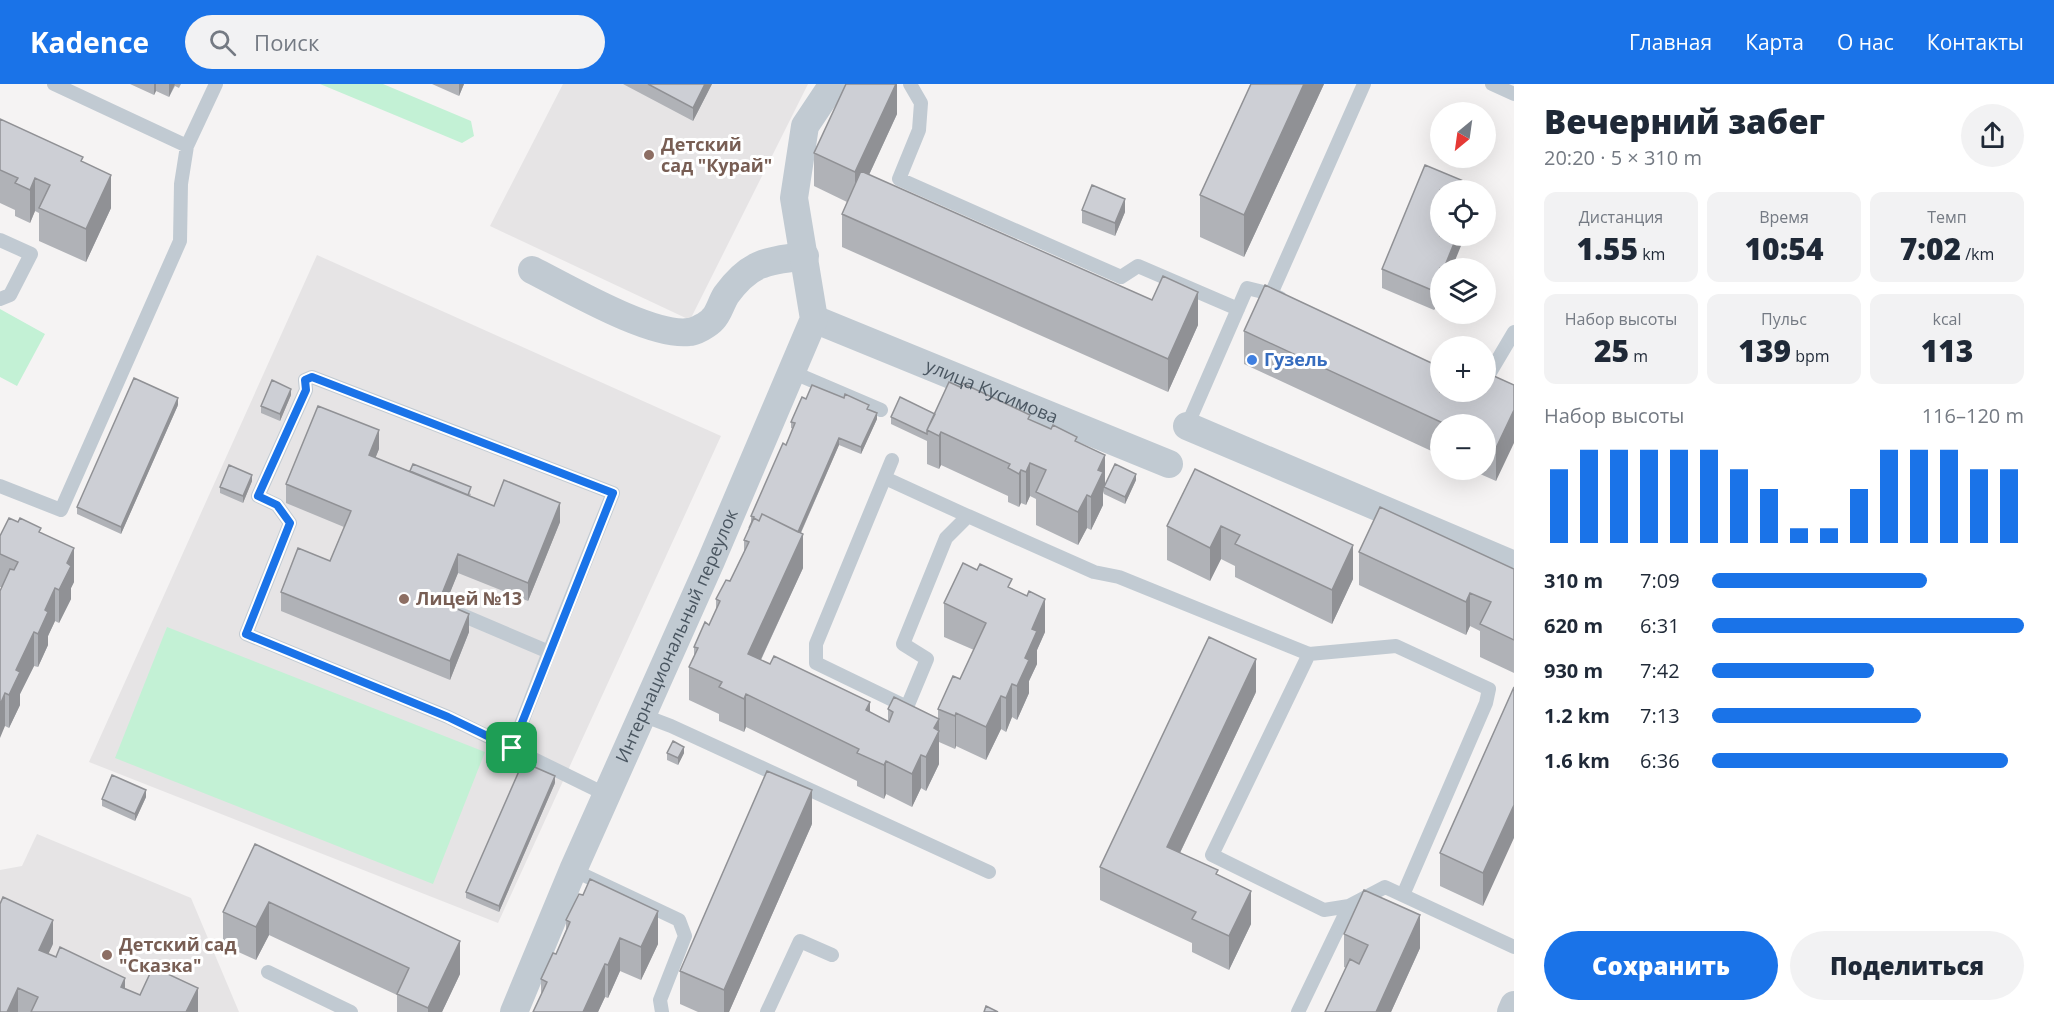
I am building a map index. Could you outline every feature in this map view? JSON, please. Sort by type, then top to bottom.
[{"type":"street","points":[[814,319],[794,198],[805,126],[833,84]]},
{"type":"street","points":[[532,270],[623,315],[660,330],[690,333],[712,320],[724,298],[741,276],[757,265],[805,256]]},
{"type":"street","name":"Интернациональный переулок","points":[[514,1012],[573,870],[814,319]]},
{"type":"street","name":"улица Кусимова","points":[[814,319],[1169,464]]},
{"type":"street","points":[[1187,426],[1512,558]]},
{"type":"street","points":[[1511,1012],[1514,1005]]},
{"type":"lane","points":[[54,84],[187,146]]},
{"type":"lane","points":[[0,486],[61,510],[180,241],[181,183],[187,146],[216,84]]},
{"type":"lane","points":[[910,84],[921,103],[919,130],[899,179],[1121,277],[1138,266],[1238,309]]},
{"type":"lane","points":[[1270,294],[1364,84]]},
{"type":"lane","points":[[1492,84],[1514,94]]},
{"type":"lane","points":[[0,240],[30,254],[10,295],[0,299]]},
{"type":"lane","points":[[1187,426],[1247,288],[1291,303]]},
{"type":"lane","points":[[1496,362],[1514,332]]},
{"type":"lane","points":[[792,372],[881,410]]},
{"type":"lane","points":[[512,748],[613,493],[312,377],[305,380],[306,390],[258,496],[277,505],[290,523],[246,634],[448,717],[606,795]]},
{"type":"lane","points":[[892,460],[816,644],[816,663],[907,707],[927,659],[903,644],[946,538],[968,516]]},
{"type":"lane","points":[[885,478],[1094,572],[1119,577],[1309,654],[1396,646],[1489,689],[1486,703],[1403,895]]},
{"type":"lane","points":[[462,615],[549,652]]},
{"type":"lane","points":[[1309,654],[1212,855],[1324,910],[1350,906],[1385,887],[1514,947]]},
{"type":"lane","points":[[642,715],[671,726],[989,872]]},
{"type":"lane","points":[[573,870],[679,920],[685,936],[659,1008]]},
{"type":"lane","points":[[1298,1012],[1350,906]]},
{"type":"lane","points":[[767,1012],[800,941],[832,955]]},
{"type":"lane","points":[[268,972],[351,1012]]},
{"type":"shaded area","name":"Детский сад \"Курай\"","points":[[563,84],[808,84],[690,320],[490,226]]},
{"type":"shaded area","name":"Лицей №13","points":[[317,255],[721,436],[498,923],[89,762]]},
{"type":"shaded area","name":"Детский сад \"Сказка\"","points":[[37,834],[191,898],[239,1012],[0,1012],[0,870],[22,866]]},
{"type":"green space","points":[[320,84],[383,84],[471,121],[474,136],[462,143]]},
{"type":"green space","points":[[0,309],[45,334],[17,386],[0,377]]},
{"type":"green space","points":[[167,627],[485,752],[433,884],[115,758]]},
{"type":"building","points":[[648,84],[705,84],[693,108]]},
{"type":"building","points":[[846,84],[896,84],[855,172],[814,153]]},
{"type":"building","points":[[1251,84],[1304,84],[1244,215],[1200,195]]},
{"type":"building","points":[[0,119],[83,157],[81,161],[111,175],[86,229],[39,208],[50,185],[35,178],[30,190],[15,183],[18,178],[0,170]]},
{"type":"building","points":[[1425,165],[1461,180],[1430,180],[1430,246],[1453,246],[1448,258],[1430,258],[1430,289],[1382,269]]},
{"type":"building","points":[[861,171],[1152,300],[1163,276],[1198,292],[1168,359],[842,214]]},
{"type":"building","points":[[1092,185],[1125,199],[1115,223],[1082,210]]},
{"type":"building","points":[[1265,285],[1430,362],[1430,402],[1496,402],[1496,377],[1514,385],[1514,410],[1496,448],[1496,414],[1430,414],[1430,417],[1244,331]]},
{"type":"building","points":[[134,378],[178,398],[121,527],[77,507]]},
{"type":"building","points":[[272,380],[291,389],[280,414],[261,406]]},
{"type":"building","points":[[949,382],[960,387],[962,383],[1030,415],[1028,419],[1051,429],[1053,425],[1077,437],[1075,441],[1105,455],[1098,470],[1103,472],[1091,497],[1087,495],[1078,512],[1036,492],[1046,470],[1030,463],[1026,472],[1021,470],[1019,474],[1008,468],[1010,464],[941,432],[939,436],[927,430]]},
{"type":"building","points":[[812,385],[844,398],[845,394],[869,405],[867,409],[877,413],[861,447],[839,438],[798,532],[762,514],[759,521],[754,518],[749,528],[754,517],[751,516],[783,443],[786,445],[795,423],[791,422],[802,397],[806,399]]},
{"type":"building","points":[[900,397],[935,414],[927,434],[891,417]]},
{"type":"building","points":[[318,406],[379,430],[369,455],[494,506],[504,480],[560,503],[528,583],[458,554],[439,601],[469,614],[450,661],[281,592],[298,548],[330,561],[351,511],[286,484]]},
{"type":"building","points":[[413,464],[471,487],[468,495],[410,471]]},
{"type":"building","points":[[1115,464],[1136,474],[1125,497],[1104,487]]},
{"type":"building","points":[[229,465],[252,475],[243,496],[220,487]]},
{"type":"building","points":[[1195,469],[1353,545],[1332,590],[1235,544],[1240,535],[1221,526],[1210,548],[1167,526]]},
{"type":"building","points":[[1380,507],[1514,569],[1514,640],[1480,624],[1491,602],[1470,593],[1466,602],[1359,552]]},
{"type":"building","points":[[762,514],[803,534],[748,654],[770,664],[774,656],[870,702],[866,710],[889,722],[893,712],[888,709],[894,697],[939,719],[934,728],[939,731],[926,757],[921,755],[912,774],[886,761],[884,765],[857,753],[859,749],[746,694],[744,699],[719,687],[722,682],[689,667],[698,648],[694,647],[705,622],[709,625],[720,601],[716,599],[726,580],[730,581],[749,542],[744,540],[754,518],[759,521]]},
{"type":"building","points":[[9,518],[18,522],[20,518],[41,528],[39,532],[74,548],[67,563],[71,566],[59,590],[55,588],[38,634],[34,632],[16,670],[20,672],[9,695],[5,693],[0,705],[0,591],[10,569],[14,570],[18,562],[0,554],[0,536]]},
{"type":"building","points":[[963,563],[977,570],[980,564],[1012,579],[1008,587],[1027,596],[1029,591],[1045,599],[1032,629],[1037,631],[1025,658],[1029,660],[1017,686],[1012,684],[1006,698],[1001,696],[986,727],[956,713],[955,716],[938,709],[953,676],[960,679],[986,623],[944,603]]},
{"type":"building","points":[[1209,637],[1256,659],[1167,847],[1218,870],[1216,874],[1251,891],[1229,936],[1192,919],[1196,912],[1100,867]]},
{"type":"building","points":[[1514,687],[1514,805],[1483,873],[1440,853]]},
{"type":"building","points":[[673,741],[684,747],[678,758],[667,753]]},
{"type":"building","points":[[523,762],[555,776],[499,906],[466,892]]},
{"type":"building","points":[[767,771],[812,790],[724,990],[680,971]]},
{"type":"building","points":[[112,775],[146,790],[135,814],[102,799]]},
{"type":"building","points":[[255,844],[460,941],[428,1008],[397,994],[409,968],[269,902],[256,927],[223,912]]},
{"type":"building","points":[[590,879],[658,911],[641,947],[620,938],[583,1012],[533,1012],[547,982],[541,979],[553,953],[556,954],[570,922],[566,920],[579,894],[583,895]]},
{"type":"building","points":[[1364,890],[1420,915],[1376,1012],[1325,1012],[1350,959],[1359,964],[1368,945],[1344,934]]},
{"type":"building","points":[[3,897],[53,920],[39,950],[56,957],[60,947],[125,978],[121,987],[140,995],[153,967],[198,988],[186,1012],[31,1012],[38,997],[18,988],[7,1012],[0,1012],[0,904]]},
{"type":"building","points":[[986,1006],[998,1012],[984,1012]]},
{"type":"place","name":"Детский сад \"Курай\"","points":[[649,155]]},
{"type":"place","name":"Гузель","points":[[1252,360]]},
{"type":"place","name":"Лицей №13","points":[[404,599]]},
{"type":"place","name":"Детский сад \"Сказка\"","points":[[107,955]]},
{"type":"route","points":[[312,377],[613,493],[512,748],[448,717],[246,634],[290,523],[277,505],[258,496],[306,390],[305,380],[312,377]]}]
